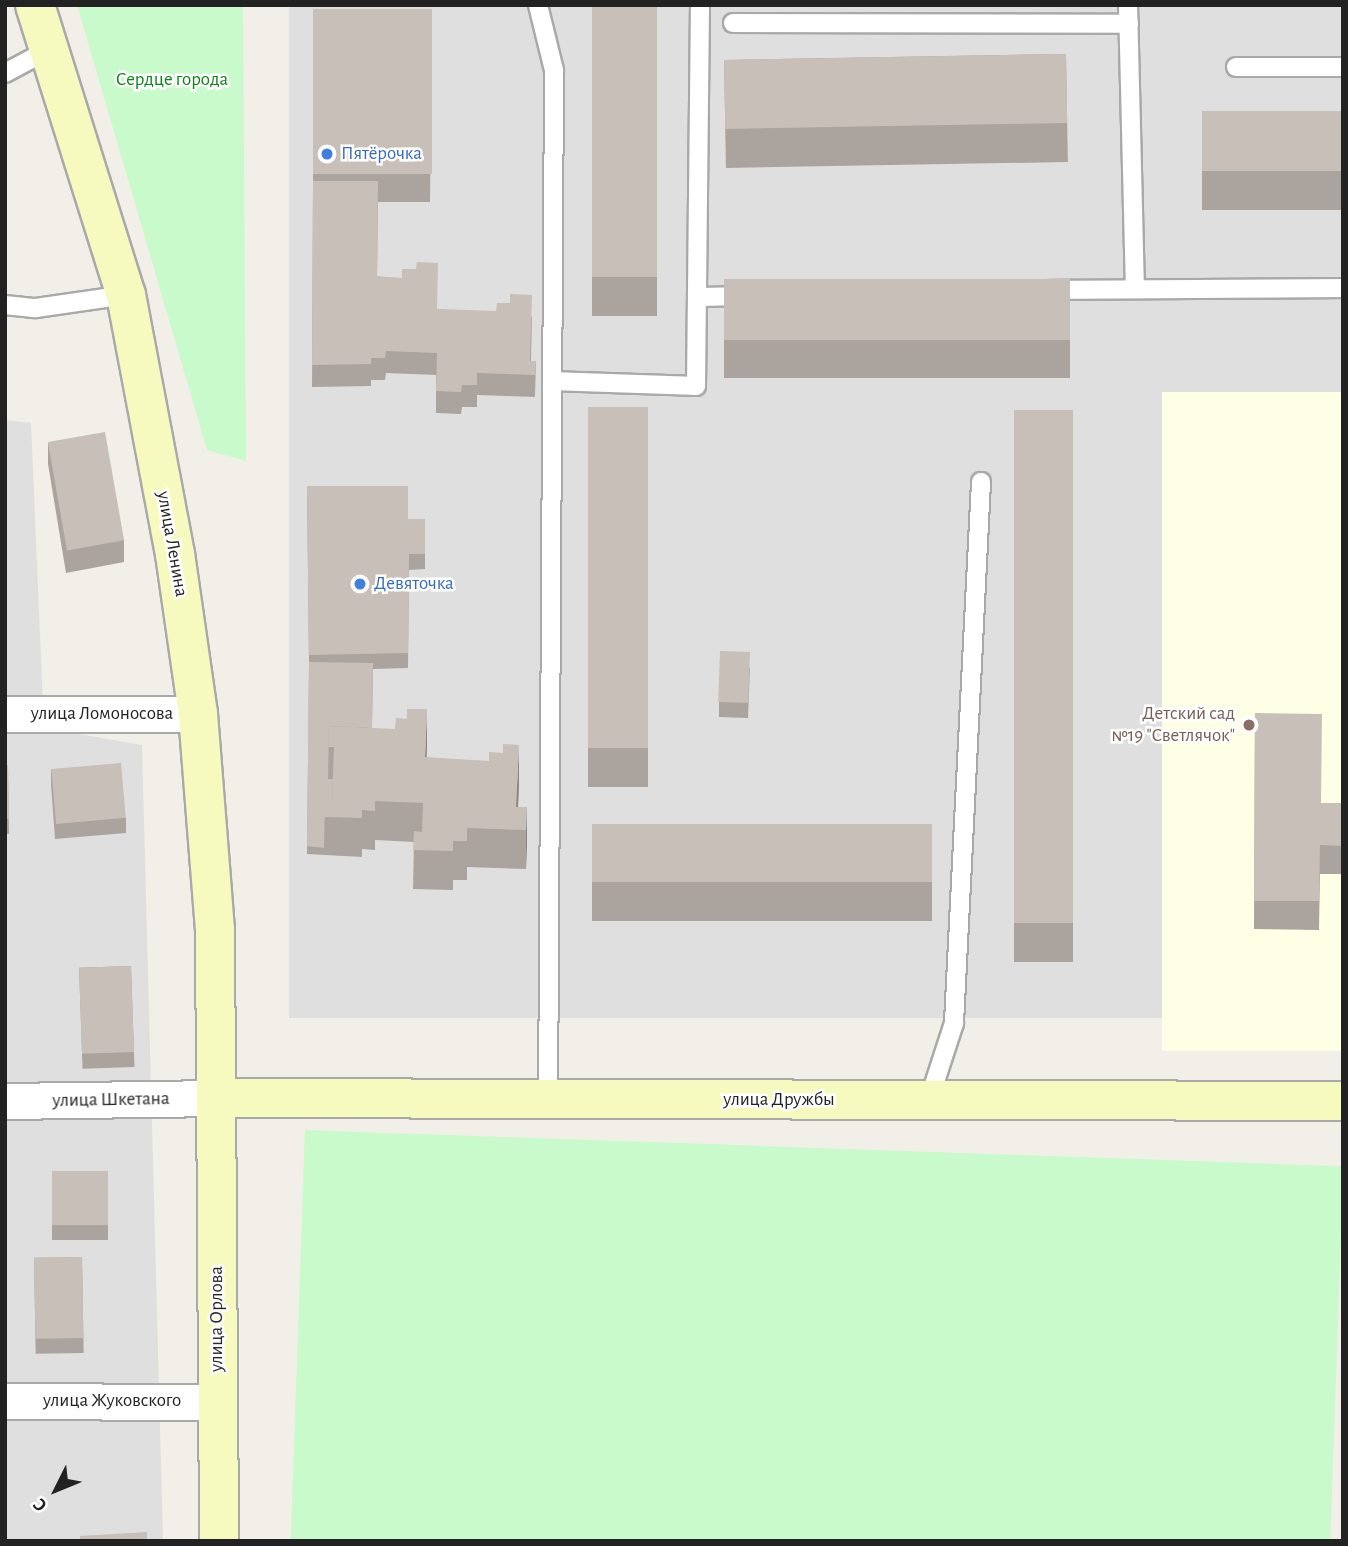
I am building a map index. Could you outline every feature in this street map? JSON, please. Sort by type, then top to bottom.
[{"type":"street","name":"улица Ленина","points":[[35,5],[126,295],[175,554],[198,714],[215,930],[216,1098]]},
{"type":"street","name":"улица Ломоносова","points":[[5,714],[198,714]]},
{"type":"street","name":"улица Дружбы","points":[[216,1098],[1343,1101]]},
{"type":"street","name":"улица Шкетана","points":[[5,1101],[216,1098]]},
{"type":"street","name":"улица Орлова","points":[[216,1098],[219,1541]]},
{"type":"street","name":"улица Жуковского","points":[[5,1401],[218,1402]]},
{"type":"lane","points":[[538,5],[554,70],[548,1100]]},
{"type":"lane","points":[[552,381],[696,386],[701,5]]},
{"type":"lane","points":[[1128,5],[1135,289]]},
{"type":"lane","points":[[733,23],[1129,24]]},
{"type":"lane","points":[[5,73],[48,50]]},
{"type":"lane","points":[[1236,67],[1343,67]]},
{"type":"lane","points":[[1031,290],[1343,288]]},
{"type":"lane","points":[[5,305],[36,308],[126,295]]},
{"type":"lane","points":[[698,297],[767,295]]},
{"type":"lane","points":[[929,1100],[954,1023],[981,482]]},
{"type":"shaded area","points":[[289,5],[1343,5],[1343,1018],[289,1018]]},
{"type":"shaded area","name":"Детский сад №19 \"Светлячок\"","points":[[1162,392],[1343,392],[1343,1051],[1162,1051]]},
{"type":"shaded area","points":[[5,420],[31,423],[44,728],[142,745],[163,1541],[5,1541]]},
{"type":"green space","name":"Сердце города","points":[[77,5],[243,5],[246,461],[207,450]]},
{"type":"green space","points":[[305,1130],[1343,1166],[1330,1541],[291,1541]]},
{"type":"building","points":[[592,5],[657,5],[657,277],[592,277]]},
{"type":"building","points":[[313,9],[432,9],[432,174],[313,174]]},
{"type":"building","points":[[1066,54],[1067,123],[725,129],[724,60]]},
{"type":"building","points":[[1202,111],[1343,111],[1343,171],[1202,171]]},
{"type":"building","points":[[313,181],[378,181],[377,276],[402,278],[402,269],[416,269],[417,262],[438,263],[437,309],[496,311],[497,303],[510,303],[510,294],[532,295],[530,361],[536,361],[535,375],[477,373],[477,385],[462,385],[461,392],[436,391],[437,353],[386,351],[385,358],[371,358],[371,364],[312,365]]},
{"type":"building","points":[[724,279],[1070,279],[1070,340],[724,340]]},
{"type":"building","points":[[588,407],[648,407],[648,748],[588,748]]},
{"type":"building","points":[[1014,410],[1073,410],[1073,923],[1014,923]]},
{"type":"building","points":[[105,432],[124,540],[67,550],[48,442]]},
{"type":"building","points":[[307,486],[408,486],[408,519],[425,519],[425,554],[409,554],[408,653],[309,655]]},
{"type":"building","points":[[720,651],[750,652],[748,703],[718,702]]},
{"type":"building","points":[[309,662],[373,663],[372,728],[329,726],[328,779],[333,779],[332,801],[325,801],[324,848],[307,846]]},
{"type":"building","points":[[407,709],[427,709],[425,757],[489,761],[489,752],[503,753],[503,744],[519,745],[516,807],[527,807],[526,830],[467,828],[467,841],[453,841],[453,851],[413,850],[414,831],[422,832],[423,803],[375,801],[375,811],[362,810],[362,818],[324,817],[325,801],[332,801],[334,747],[328,747],[329,726],[395,729],[396,718],[407,719]]},
{"type":"building","points":[[1255,713],[1322,714],[1321,803],[1343,803],[1343,846],[1320,845],[1319,901],[1254,901]]},
{"type":"building","points":[[121,763],[126,818],[56,824],[51,769]]},
{"type":"building","points":[[5,765],[8,765],[9,819],[5,819]]},
{"type":"building","points":[[592,824],[932,824],[932,882],[592,882]]},
{"type":"building","points":[[131,966],[134,1052],[82,1054],[79,968]]},
{"type":"building","points":[[52,1171],[108,1171],[108,1225],[52,1225]]},
{"type":"building","points":[[82,1257],[83,1338],[35,1339],[34,1258]]},
{"type":"building","points":[[147,1532],[147,1541],[80,1541],[80,1536]]},
{"type":"place","name":"Пятёрочка","points":[[327,154]]},
{"type":"place","name":"Девяточка","points":[[360,584]]},
{"type":"place","name":"Детский сад №19 \"Светлячок\"","points":[[1249,725]]}]
